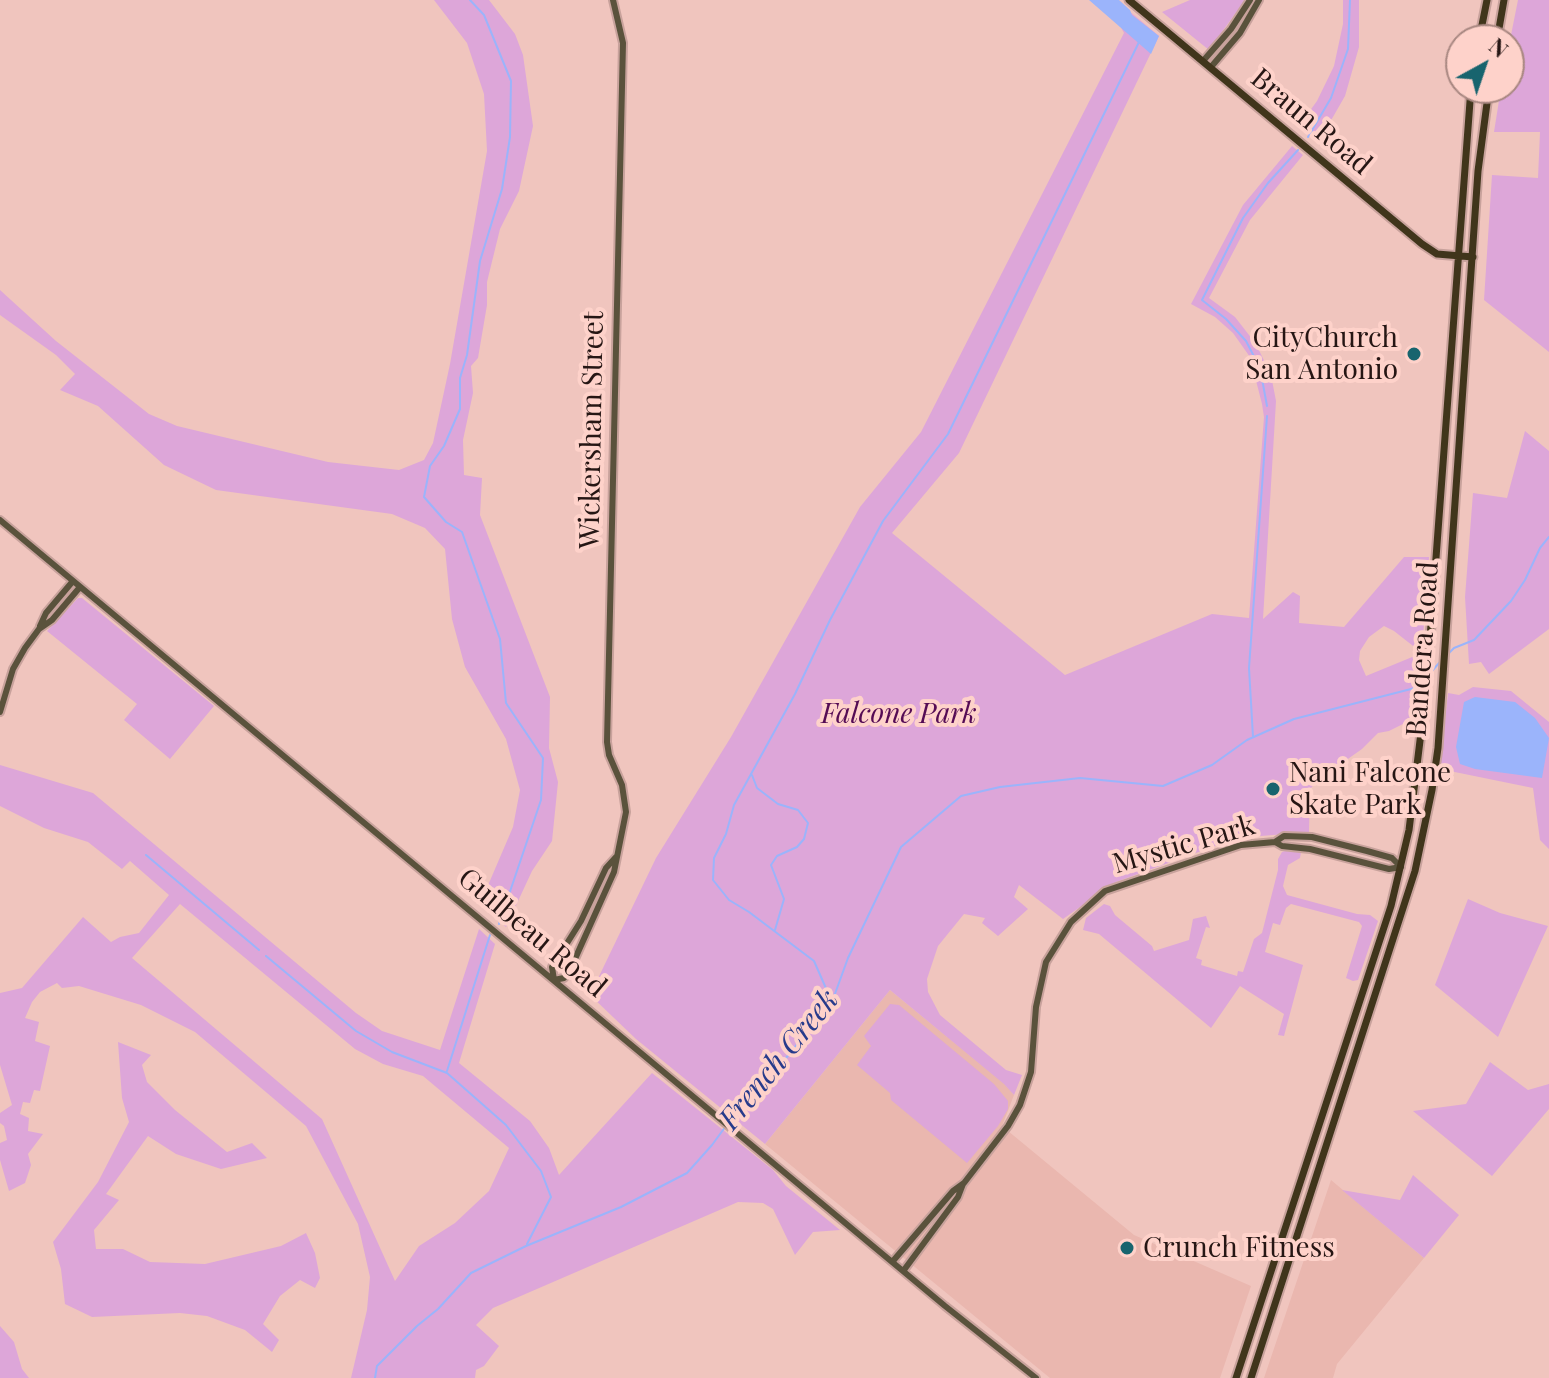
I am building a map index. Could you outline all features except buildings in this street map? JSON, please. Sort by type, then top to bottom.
[{"type":"main road","points":[[1482,24],[1487,0]]},
{"type":"main road","points":[[1500,24],[1504,0]]},
{"type":"main road","name":"Braun Road","points":[[1131,1],[1424,246],[1437,254],[1473,257]]},
{"type":"main road","name":"Bandera Road","points":[[1236,1378],[1386,921],[1401,867],[1414,799],[1426,692],[1470,104]]},
{"type":"main road","name":"Bandera Road","points":[[1251,1378],[1415,871],[1432,790],[1487,104]]},
{"type":"main road","points":[[1432,605],[1448,605]]},
{"type":"street","name":"Wickersham Street","points":[[613,0],[623,43],[607,742],[622,785],[626,812],[614,872],[570,970],[564,978],[554,980],[552,967],[581,921],[606,868],[616,857]]},
{"type":"street","points":[[1203,61],[1231,29],[1250,0]]},
{"type":"street","points":[[1211,67],[1240,33],[1259,0]]},
{"type":"street","name":"Guilbeau Road","points":[[0,520],[1036,1378]]},
{"type":"street","points":[[0,712],[13,669],[46,613],[73,581]]},
{"type":"street","points":[[39,629],[52,620],[80,587]]},
{"type":"street","name":"Mystic Park","points":[[893,1261],[953,1191],[964,1183],[998,1141],[1020,1105],[1034,1056],[1036,1007],[1042,975],[1055,945],[1071,922],[1105,891],[1241,845],[1275,842],[1284,836],[1312,837],[1392,858],[1401,867]]},
{"type":"street","name":"Mystic Park","points":[[1275,842],[1389,869],[1401,867]]},
{"type":"street","name":"Mystic Park","points":[[904,1270],[958,1197],[964,1183]]},
{"type":"shaded area","points":[[890,990],[1005,1084],[1014,1095],[1002,1126],[1134,1235],[1251,1286],[1220,1378],[1050,1378],[765,1144]]},
{"type":"shaded area","points":[[1331,1180],[1424,1258],[1337,1364],[1333,1378],[1264,1378]]},
{"type":"green space","points":[[434,0],[489,0],[515,34],[523,55],[533,126],[519,191],[500,229],[487,282],[487,305],[478,358],[471,366],[473,393],[463,440],[464,475],[482,478],[480,515],[550,697],[549,748],[558,782],[552,841],[532,871],[506,927],[478,903],[513,827],[520,790],[506,739],[465,667],[452,619],[445,549],[425,528],[392,514],[216,490],[164,465],[98,406],[60,390],[75,374],[56,355],[0,315],[0,290],[56,341],[149,414],[177,426],[328,462],[399,470],[424,460],[433,443],[450,364],[487,151],[484,94],[467,43]]},
{"type":"green space","name":"Falcone Park","points":[[1106,0],[1116,0],[1159,36],[959,453],[892,533],[1065,675],[1212,614],[1249,618],[1264,417],[1262,404],[1250,357],[1233,333],[1215,317],[1191,304],[1243,205],[1292,146],[1303,155],[1250,220],[1209,298],[1235,317],[1256,344],[1271,375],[1276,401],[1263,619],[1293,592],[1300,596],[1299,623],[1344,627],[1404,557],[1429,557],[1422,653],[1417,717],[1378,733],[1362,749],[1318,780],[1310,789],[1309,832],[1237,838],[1116,882],[1063,919],[1019,885],[1014,897],[1028,909],[998,936],[982,923],[985,918],[964,914],[938,946],[927,979],[928,992],[940,1015],[1006,1070],[1022,1075],[1014,1095],[890,990],[765,1144],[636,1039],[590,995],[656,858],[731,737],[860,507],[921,432],[1124,33]],"holes":[[[1384,626],[1422,653],[1366,676],[1359,660],[1360,651],[1369,637]]]},
{"type":"green space","points":[[1190,0],[1245,0],[1209,50],[1162,12]]},
{"type":"green space","points":[[1343,0],[1359,0],[1359,47],[1345,96],[1318,143],[1298,127],[1317,101],[1334,66],[1343,24]]},
{"type":"green space","points":[[1518,0],[1549,0],[1549,352],[1484,300],[1492,175],[1538,178],[1540,132],[1494,132],[1498,104],[1525,104],[1525,24],[1513,24]]},
{"type":"green space","points":[[1525,431],[1549,451],[1549,629],[1489,674],[1481,662],[1469,664],[1465,597],[1473,493],[1507,498]]},
{"type":"green space","points":[[78,598],[82,598],[214,706],[170,759],[124,720],[137,704],[47,631]]},
{"type":"green space","points":[[1473,687],[1511,691],[1549,722],[1549,849],[1540,840],[1533,788],[1440,769],[1448,693],[1459,695]]},
{"type":"green space","points":[[0,765],[93,793],[356,1013],[382,1031],[440,1050],[479,929],[495,944],[459,1063],[530,1121],[549,1148],[559,1175],[652,1073],[773,1170],[786,1186],[840,1230],[813,1232],[795,1255],[773,1209],[763,1203],[738,1202],[493,1308],[476,1325],[499,1346],[484,1366],[476,1370],[475,1378],[351,1378],[367,1310],[370,1277],[358,1224],[306,1126],[195,1032],[141,1005],[79,986],[62,988],[57,983],[40,992],[25,1018],[39,1022],[35,1041],[50,1046],[40,1091],[34,1090],[30,1103],[23,1102],[20,1114],[29,1118],[28,1131],[43,1134],[28,1154],[31,1165],[25,1183],[9,1191],[0,1160],[0,1143],[7,1140],[4,1126],[0,1123],[0,1113],[12,1105],[0,1065],[0,993],[22,988],[83,917],[111,942],[139,933],[169,895],[130,861],[122,869],[88,842],[44,828],[0,806]],"holes":[[[180,904],[355,1049],[383,1064],[423,1076],[509,1148],[489,1191],[455,1223],[419,1246],[395,1281],[322,1119],[132,958]]]},
{"type":"green space","points":[[1285,851],[1301,852],[1300,858],[1288,865],[1283,886],[1287,895],[1370,915],[1378,921],[1358,980],[1353,981],[1346,978],[1362,926],[1359,922],[1291,904],[1286,908],[1280,925],[1273,923],[1265,952],[1303,965],[1284,1036],[1278,1035],[1284,1014],[1240,986],[1211,1028],[1099,934],[1083,930],[1086,918],[1104,904],[1110,906],[1115,915],[1154,951],[1189,940],[1193,919],[1206,916],[1210,928],[1206,927],[1196,958],[1202,960],[1201,965],[1237,976],[1238,971],[1243,972],[1254,939],[1262,933],[1278,859]]},
{"type":"green space","points":[[1468,899],[1500,913],[1548,926],[1498,1037],[1435,985]]},
{"type":"green space","points":[[890,1004],[899,1005],[994,1084],[1008,1101],[1008,1109],[998,1126],[967,1163],[891,1100],[890,1093],[857,1065],[871,1046],[864,1036]]},
{"type":"green space","points":[[118,1042],[151,1055],[142,1065],[147,1082],[175,1110],[227,1152],[252,1143],[267,1158],[221,1169],[176,1154],[148,1136],[106,1194],[119,1200],[94,1230],[96,1249],[123,1249],[150,1262],[205,1264],[281,1246],[306,1233],[315,1253],[320,1278],[315,1288],[300,1280],[280,1296],[263,1324],[279,1340],[272,1352],[245,1330],[207,1316],[180,1313],[92,1317],[65,1304],[61,1269],[53,1242],[98,1182],[129,1122],[122,1098]]},
{"type":"green space","points":[[1490,1062],[1528,1090],[1549,1084],[1549,1109],[1492,1176],[1413,1111],[1466,1104]]},
{"type":"green space","points":[[1413,1175],[1459,1215],[1424,1258],[1342,1190],[1400,1200]]},
{"type":"green space","points":[[0,1326],[14,1342],[22,1369],[29,1378],[0,1378]]},
{"type":"water","points":[[1089,0],[1119,0],[1132,15],[1159,36],[1151,54]]},
{"type":"water","points":[[1475,697],[1515,702],[1535,718],[1549,738],[1542,778],[1475,769],[1460,764],[1456,747],[1464,702]]},
{"type":"waterway","points":[[470,0],[484,15],[511,81],[510,137],[502,189],[480,261],[467,355],[460,378],[460,409],[444,446],[430,466],[424,497],[446,522],[462,532],[500,639],[506,703],[543,758],[541,800],[499,924]]},
{"type":"waterway","points":[[1308,137],[1331,98],[1348,49],[1350,0]]},
{"type":"waterway","points":[[832,1002],[814,961],[729,900],[713,880],[714,858],[726,834],[734,805],[795,694],[883,521],[948,434],[1140,40]]},
{"type":"waterway","points":[[1267,406],[1260,368],[1246,341],[1226,319],[1202,300],[1243,218],[1268,183],[1298,150]]},
{"type":"waterway","points":[[1253,737],[1249,668],[1267,416]]},
{"type":"waterway","name":"French Creek","points":[[1448,654],[1454,648],[1474,640],[1511,601],[1549,537]]},
{"type":"waterway","name":"French Creek","points":[[1431,672],[1440,662]]},
{"type":"waterway","name":"French Creek","points":[[375,1378],[377,1366],[471,1273],[526,1246],[621,1207],[687,1173],[745,1100],[772,1075],[832,1002],[848,958],[901,847],[961,796],[1000,787],[1080,778],[1163,786],[1212,765],[1247,740],[1294,719],[1415,688],[1424,679]]},
{"type":"waterway","points":[[752,775],[757,788],[778,804],[798,810],[808,823],[804,839],[797,847],[777,856],[771,865],[784,899],[775,930]]},
{"type":"waterway","points":[[146,855],[259,950]]},
{"type":"waterway","points":[[447,1071],[490,935]]},
{"type":"waterway","points":[[266,956],[356,1031],[392,1052],[447,1073],[506,1125],[541,1171],[551,1197],[527,1244]]},
{"type":"place","name":"CityChurch San Antonio","points":[[1414,354]]},
{"type":"place","name":"Nani Falcone Skate Park","points":[[1273,789]]},
{"type":"place","name":"Crunch Fitness","points":[[1127,1248]]}]
